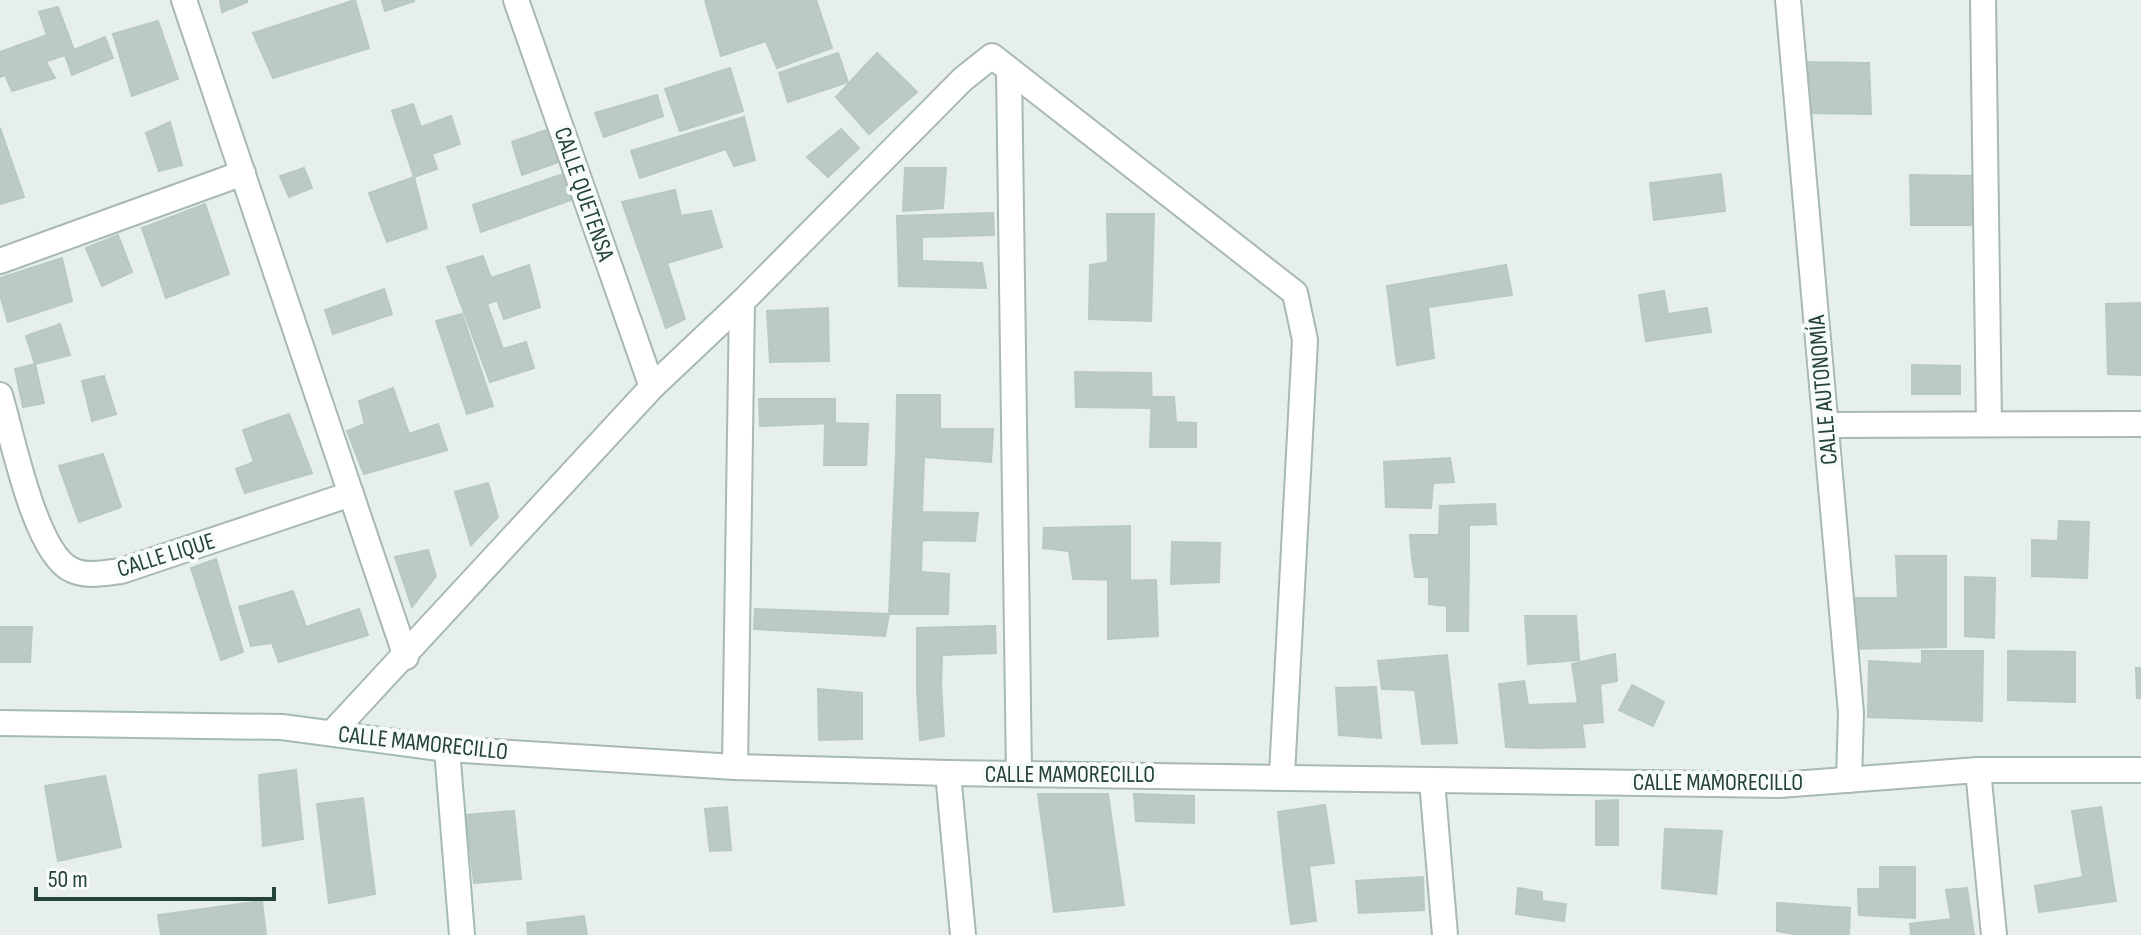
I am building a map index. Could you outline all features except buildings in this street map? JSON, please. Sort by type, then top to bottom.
[{"type":"street","points":[[184,0],[406,657]]},
{"type":"street","name":"CALLE QUETENSA","points":[[516,0],[652,387]]},
{"type":"street","name":"CALLE AUTONOMÍA","points":[[1788,0],[1851,713],[1849,780]]},
{"type":"street","points":[[1983,0],[1989,424]]},
{"type":"street","points":[[332,733],[406,657],[652,387],[742,302],[963,79],[992,56],[1295,293],[1305,340],[1282,775]]},
{"type":"street","points":[[1009,70],[1019,774]]},
{"type":"street","points":[[0,261],[243,173]]},
{"type":"street","points":[[735,767],[742,302]]},
{"type":"street","name":"CALLE LIQUE","points":[[0,395],[5,430],[41,535],[53,557],[72,570],[95,575],[121,571],[351,494]]},
{"type":"street","points":[[1826,425],[2141,424]]},
{"type":"street","name":"CALLE MAMORECILLO","points":[[0,723],[282,727],[447,749],[735,767],[948,773],[1282,775],[1432,781],[1779,785],[1978,770],[2141,770]]},
{"type":"street","points":[[447,749],[462,935]]},
{"type":"street","points":[[1978,770],[1994,935]]},
{"type":"street","points":[[948,773],[963,935]]},
{"type":"street","points":[[1432,781],[1445,935]]}]
